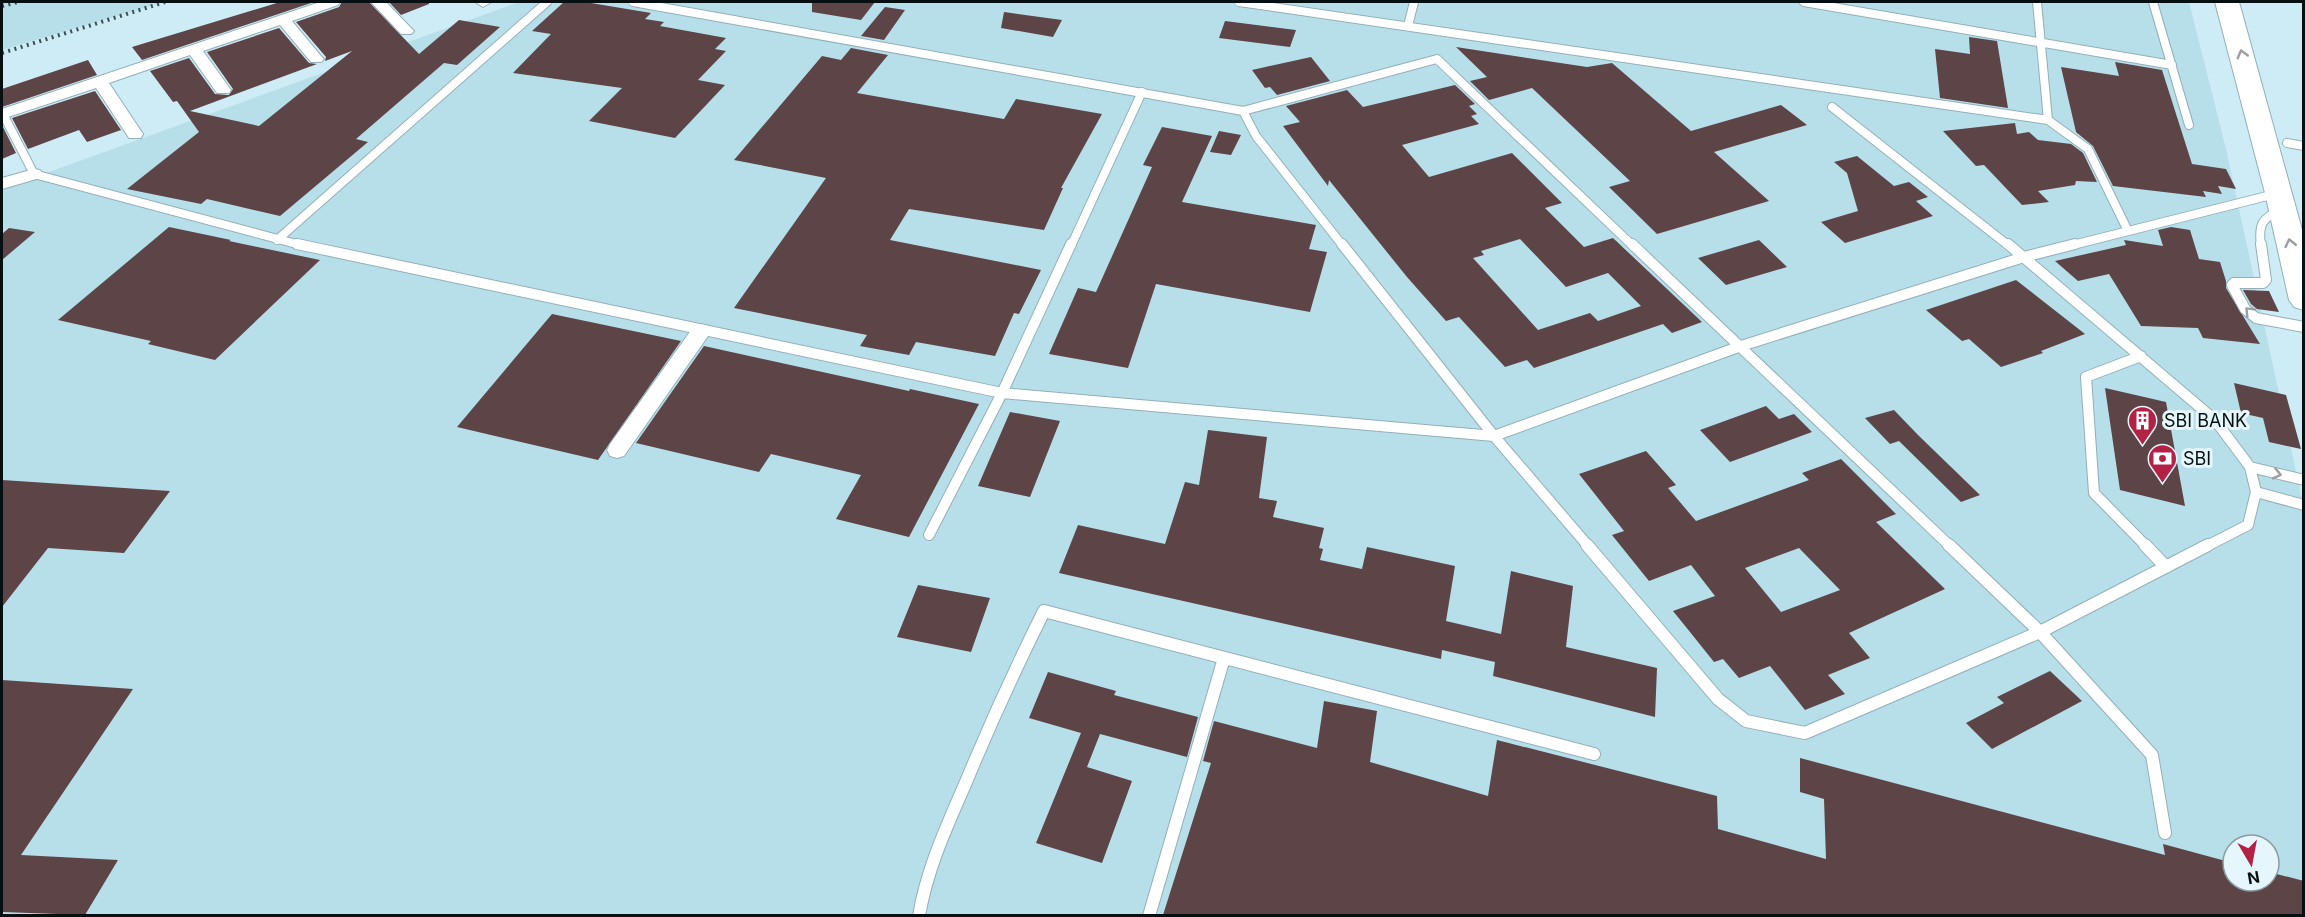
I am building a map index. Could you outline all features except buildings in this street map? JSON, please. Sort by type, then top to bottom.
[{"type":"main road","points":[[2227,2],[2288,152]]},
{"type":"main road","points":[[2247,2],[2288,152],[2288,202],[2304,300]]},
{"type":"street","points":[[2,114],[333,2]]},
{"type":"street","points":[[378,2],[405,31]]},
{"type":"street","points":[[282,18],[315,59]]},
{"type":"street","points":[[193,48],[224,90]]},
{"type":"street","points":[[100,82],[135,134]]},
{"type":"street","points":[[2,184],[34,174]]},
{"type":"street","points":[[617,450],[701,331]]},
{"type":"lane","points":[[276,240],[547,2]]},
{"type":"lane","points":[[633,2],[1243,111],[1437,59],[2040,632],[2152,755],[2165,833]]},
{"type":"lane","points":[[1240,2],[2048,120],[2088,149],[2127,229]]},
{"type":"lane","points":[[1408,26],[1414,2]]},
{"type":"lane","points":[[1804,2],[2172,65]]},
{"type":"lane","points":[[2037,2],[2048,120]]},
{"type":"lane","points":[[2153,2],[2190,125]]},
{"type":"lane","points":[[929,535],[1002,393],[1142,92]]},
{"type":"lane","points":[[1243,111],[1256,136],[1494,436],[1718,699],[1746,721],[1805,733],[2040,632],[2248,525],[2256,492],[2250,467],[2215,420],[2025,257],[1832,107]]},
{"type":"lane","points":[[2,114],[34,174],[276,240],[1002,393],[1494,436],[1741,346],[2025,257],[2127,229],[2288,202]]},
{"type":"lane","points":[[2288,202],[2268,215],[2259,230],[2266,280],[2263,283],[2234,283],[2232,285],[2250,315],[2304,327]]},
{"type":"lane","points":[[2141,356],[2085,377],[2094,493],[2166,567]]},
{"type":"lane","points":[[2250,467],[2304,480]]},
{"type":"lane","points":[[2256,492],[2304,505]]},
{"type":"lane","points":[[919,915],[924,881],[936,846],[1023,652],[1044,611],[1594,754]]},
{"type":"lane","points":[[1149,915],[1224,658]]},
{"type":"shaded area","points":[[2,2],[164,2],[2,50]]},
{"type":"shaded area","points":[[519,2],[2189,2],[2226,149],[2303,504],[2303,915],[2,916],[2,189]]},
{"type":"railway","points":[[2,6],[18,2]]},
{"type":"railway","points":[[2,53],[165,2]]},
{"type":"place","name":"SBI BANK","points":[[2143,446]]},
{"type":"place","name":"SBI","points":[[2162,484]]}]
